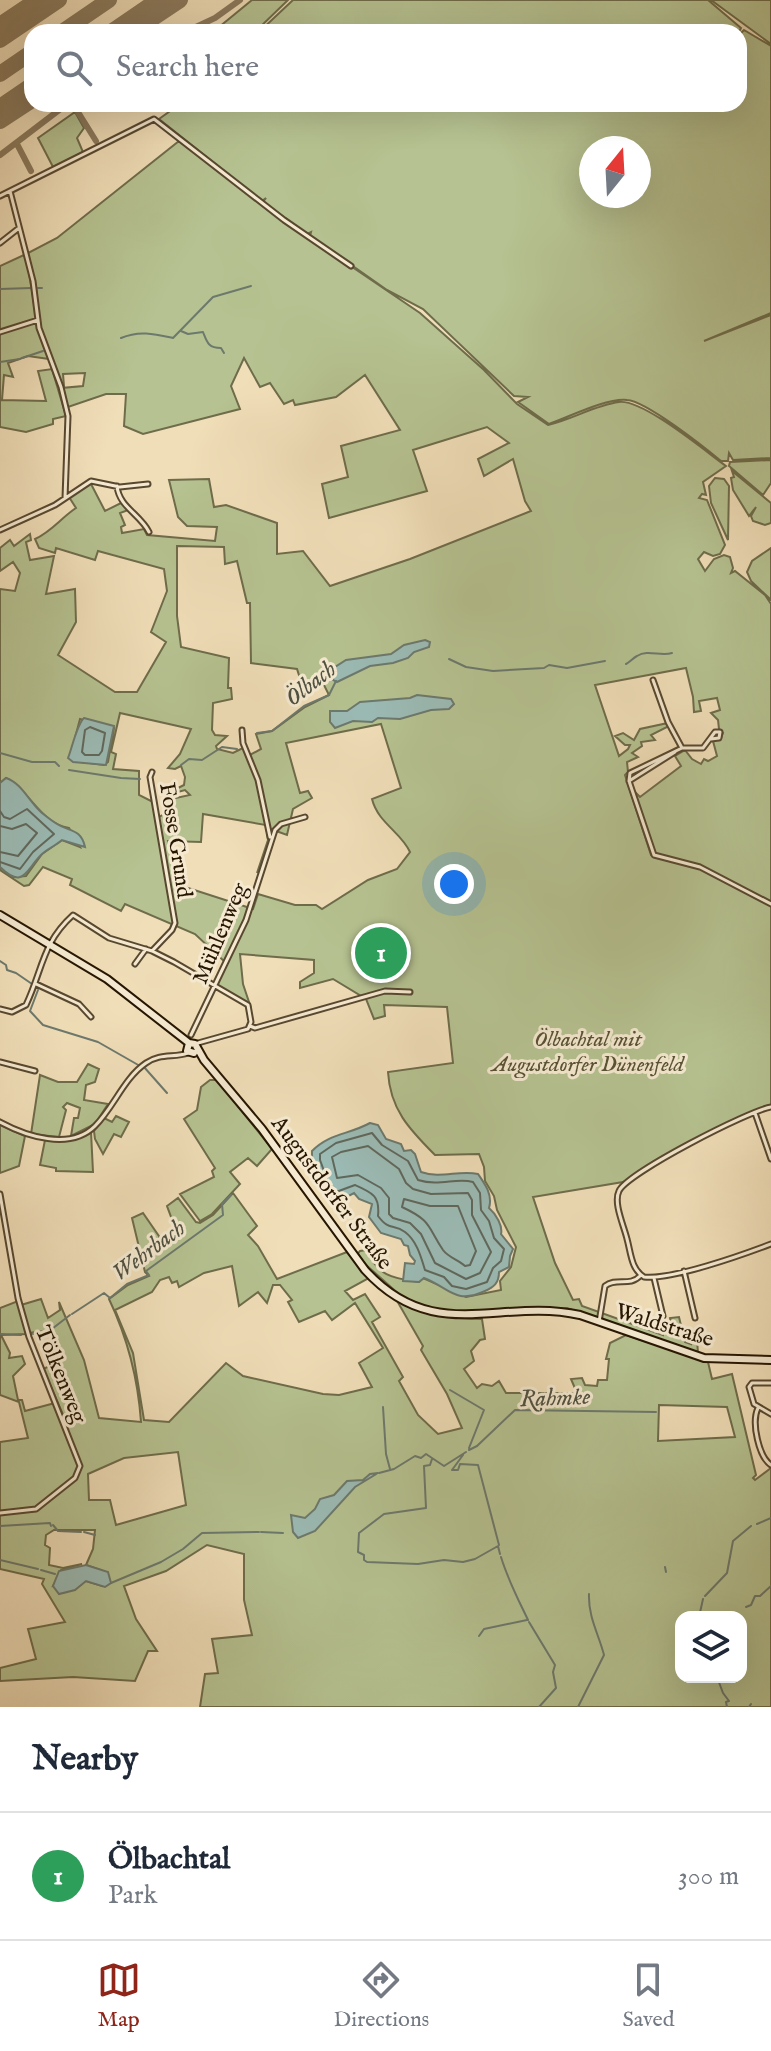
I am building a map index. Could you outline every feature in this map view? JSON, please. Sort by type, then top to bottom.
[{"type":"main road","name":"Augustdorfer Straße","points":[[0,915],[126,992],[192,1048],[262,1129],[349,1250],[385,1288],[416,1306],[452,1316],[550,1312]]},
{"type":"main road","name":"Waldstraße","points":[[550,1312],[570,1313],[704,1358],[771,1360]]},
{"type":"street","points":[[0,196],[155,119],[273,211],[351,266]]},
{"type":"street","points":[[10,191],[33,281],[38,320],[66,403],[65,498]]},
{"type":"street","points":[[0,243],[20,228]]},
{"type":"street","points":[[0,332],[38,320]]},
{"type":"street","points":[[0,530],[35,515],[91,481],[117,486],[148,484]]},
{"type":"street","points":[[117,486],[121,501],[142,520],[149,532]]},
{"type":"street","points":[[653,680],[668,722],[682,748]]},
{"type":"street","name":"Mühlenweg","points":[[191,1035],[246,920],[270,841],[258,780],[243,743],[242,730]]},
{"type":"street","points":[[711,739],[700,750],[682,748],[629,781],[654,855],[700,867],[771,904]]},
{"type":"street","name":"Fosse Grund","points":[[152,772],[150,777],[175,923],[152,951]]},
{"type":"street","points":[[270,841],[278,826],[305,817]]},
{"type":"street","points":[[0,1009],[12,1012],[22,1010],[36,984],[49,943],[73,915],[109,938],[152,951],[248,1005],[250,1026]]},
{"type":"street","points":[[135,964],[146,949]]},
{"type":"street","points":[[36,984],[79,1004],[91,1017]]},
{"type":"street","points":[[0,1122],[38,1137],[60,1139],[84,1133],[95,1126],[145,1063],[163,1055],[179,1055],[250,1026],[255,1028],[385,991],[410,992]]},
{"type":"street","points":[[0,1062],[35,1071]]},
{"type":"street","points":[[640,1276],[633,1265],[617,1199],[622,1186],[670,1154],[771,1107]]},
{"type":"street","points":[[755,1113],[771,1159]]},
{"type":"street","name":"Tölkenweg","points":[[0,1194],[26,1328],[80,1468],[75,1478],[36,1509],[0,1513]]},
{"type":"street","points":[[599,1322],[605,1286],[615,1281],[630,1282],[640,1276],[654,1278],[684,1271],[771,1244]]},
{"type":"street","points":[[684,1271],[695,1318]]},
{"type":"street","points":[[654,1278],[663,1316]]},
{"type":"street","points":[[771,1383],[749,1385],[752,1402],[771,1414]]},
{"type":"street","points":[[758,1408],[754,1422],[764,1458],[770,1466]]},
{"type":"green space","points":[[252,0],[288,0],[263,24],[223,24]]},
{"type":"green space","points":[[293,0],[708,0],[736,24],[268,24]]},
{"type":"green space","points":[[711,0],[771,0],[771,44]]},
{"type":"green space","points":[[747,32],[771,46],[771,313],[704,341],[771,315],[771,458],[733,460],[729,453],[728,461],[721,461],[661,416],[627,400],[598,405],[549,424],[518,402],[528,397],[514,396],[423,309],[387,290],[310,236],[311,232],[307,234],[263,202],[266,198],[262,201],[159,119],[169,112],[747,112]]},
{"type":"green space","points":[[75,112],[84,128],[77,138],[83,152],[53,167],[38,138]]},
{"type":"green space","name":"Ölbachtal mit Augustdorfer Dünenfeld","points":[[179,141],[283,220],[420,313],[517,404],[548,425],[610,404],[630,403],[658,417],[726,466],[703,482],[706,495],[702,494],[699,498],[707,500],[725,545],[720,554],[713,556],[704,552],[698,559],[705,571],[714,559],[724,555],[730,557],[731,573],[735,571],[765,595],[771,604],[771,903],[699,865],[655,854],[634,791],[640,797],[681,766],[675,756],[685,750],[701,764],[704,759],[708,761],[717,756],[713,741],[721,738],[723,733],[718,720],[711,713],[720,710],[717,698],[699,701],[701,711],[694,712],[686,668],[595,685],[619,756],[630,745],[625,745],[615,736],[623,733],[634,740],[640,729],[668,723],[669,726],[651,735],[655,740],[641,742],[642,746],[632,753],[638,757],[627,762],[628,772],[625,775],[651,855],[699,868],[771,906],[771,1105],[679,1148],[623,1182],[533,1197],[555,1263],[573,1300],[579,1299],[582,1306],[663,1335],[663,1331],[673,1330],[670,1318],[679,1317],[685,1342],[691,1344],[691,1338],[697,1339],[698,1354],[567,1308],[476,1314],[443,1312],[401,1296],[356,1256],[366,1250],[376,1266],[388,1275],[419,1282],[423,1278],[466,1297],[501,1290],[500,1281],[511,1267],[516,1247],[485,1181],[479,1154],[435,1155],[402,1118],[390,1085],[388,1072],[453,1063],[447,1007],[384,1005],[385,1016],[374,1019],[366,999],[333,979],[300,988],[300,982],[314,973],[314,960],[240,954],[243,984],[250,1005],[217,986],[225,962],[195,934],[125,904],[121,911],[70,885],[72,879],[43,867],[29,885],[24,886],[0,870],[0,867],[13,877],[26,876],[42,854],[62,840],[80,847],[69,828],[43,814],[14,783],[6,778],[0,783],[0,589],[15,591],[20,573],[13,562],[0,571],[0,548],[10,540],[14,546],[30,534],[31,540],[26,542],[30,560],[54,556],[46,594],[75,589],[76,622],[58,655],[115,692],[137,692],[166,642],[151,632],[167,591],[164,569],[98,551],[95,560],[56,548],[55,553],[39,548],[35,539],[76,508],[69,497],[90,482],[105,511],[121,503],[128,510],[120,513],[125,525],[121,527],[122,533],[144,529],[147,535],[215,541],[217,527],[187,526],[178,517],[169,480],[209,479],[214,507],[226,505],[277,523],[277,554],[303,551],[330,586],[410,559],[531,511],[513,459],[484,476],[478,459],[509,443],[487,427],[413,450],[427,491],[329,518],[322,484],[348,477],[341,446],[400,430],[365,375],[336,397],[295,405],[293,400],[284,404],[270,383],[260,387],[244,358],[231,386],[240,409],[143,434],[124,426],[126,394],[106,394],[68,407],[62,388],[83,386],[85,373],[63,374],[64,386],[61,386],[40,328],[36,287],[28,253],[57,238]],"holes":[[[177,546],[224,547],[225,564],[237,561],[247,603],[250,603],[251,663],[297,669],[304,691],[320,684],[324,685],[329,695],[305,707],[272,731],[256,734],[261,749],[248,756],[245,747],[233,753],[217,749],[216,746],[227,736],[215,735],[212,730],[213,703],[232,699],[231,688],[228,688],[229,658],[181,647],[177,616]],[[120,713],[191,729],[180,754],[168,768],[181,766],[184,785],[174,790],[185,790],[190,795],[171,799],[170,810],[156,819],[153,802],[139,795],[139,771],[113,769],[116,754],[111,752]],[[80,719],[114,728],[108,762],[104,765],[82,762],[72,747],[76,743]],[[381,724],[401,788],[372,799],[379,815],[410,852],[397,869],[368,880],[322,909],[316,905],[295,905],[258,894],[253,909],[185,887],[186,877],[173,862],[168,841],[201,842],[203,814],[266,825],[268,840],[257,873],[271,835],[276,831],[287,835],[293,809],[312,798],[308,791],[300,793],[286,743]]]},
{"type":"green space","points":[[26,254],[38,329],[49,359],[28,356],[8,363],[13,377],[4,375],[2,400],[46,401],[38,371],[52,369],[66,416],[53,419],[53,424],[26,432],[0,427],[0,266]]},
{"type":"green space","points":[[771,460],[771,483],[763,495],[729,466],[730,462]]},
{"type":"green space","points":[[732,471],[771,503],[771,523],[765,525],[753,521],[751,516],[756,507],[749,516],[733,490]]},
{"type":"green space","points":[[715,478],[724,479],[729,486],[728,540],[711,503],[709,486]]},
{"type":"green space","points":[[771,548],[771,600],[751,581],[747,572],[752,561]]},
{"type":"green space","points":[[88,1064],[99,1069],[95,1082],[86,1085],[84,1100],[108,1104],[95,1124],[71,1136],[74,1118],[78,1118],[80,1108],[67,1103],[63,1107],[66,1110],[59,1137],[31,1134],[40,1075],[58,1082],[77,1082]]},
{"type":"green space","points":[[210,1080],[217,1080],[272,1149],[257,1166],[248,1158],[230,1172],[240,1184],[212,1214],[200,1221],[180,1194],[214,1177],[212,1171],[215,1168],[184,1119],[197,1110],[201,1087]]},
{"type":"green space","points":[[116,1116],[129,1122],[121,1137],[114,1134],[103,1154],[94,1131],[104,1118],[112,1122]]},
{"type":"green space","points":[[0,1125],[25,1136],[19,1166],[0,1173]]},
{"type":"green space","points":[[91,1132],[93,1172],[56,1171],[56,1168],[40,1165],[45,1140],[69,1140]]},
{"type":"green space","points":[[233,1193],[257,1226],[248,1235],[277,1279],[347,1252],[369,1278],[345,1291],[353,1300],[365,1294],[380,1317],[372,1322],[403,1377],[399,1381],[418,1415],[438,1434],[462,1428],[447,1394],[421,1350],[423,1346],[396,1299],[438,1315],[482,1319],[485,1339],[480,1340],[471,1351],[474,1361],[464,1369],[477,1388],[482,1384],[492,1386],[499,1381],[506,1393],[577,1393],[571,1379],[582,1378],[585,1385],[597,1386],[598,1380],[607,1380],[609,1359],[606,1359],[610,1343],[626,1335],[708,1362],[712,1379],[732,1374],[756,1475],[753,1478],[755,1480],[771,1468],[771,1707],[200,1707],[205,1674],[218,1673],[212,1639],[252,1635],[244,1600],[244,1554],[207,1545],[166,1571],[124,1586],[136,1619],[157,1651],[148,1651],[135,1681],[73,1677],[0,1681],[0,1668],[36,1659],[28,1629],[65,1622],[42,1584],[44,1579],[0,1569],[0,1442],[28,1438],[19,1402],[0,1395],[0,1308],[18,1301],[27,1334],[1,1335],[10,1353],[9,1358],[22,1356],[25,1364],[13,1376],[18,1400],[22,1400],[25,1411],[55,1403],[65,1419],[43,1369],[59,1362],[50,1334],[45,1331],[28,1333],[21,1305],[41,1299],[48,1318],[60,1310],[59,1302],[84,1360],[99,1418],[141,1422],[131,1359],[109,1299],[128,1285],[149,1276],[145,1272],[132,1218],[143,1213],[161,1239],[177,1233],[167,1206],[178,1198],[200,1223],[213,1215]],"holes":[[[232,1266],[239,1306],[258,1292],[267,1303],[273,1285],[280,1285],[292,1300],[288,1302],[299,1322],[325,1311],[332,1320],[355,1303],[383,1348],[359,1363],[372,1387],[339,1395],[323,1394],[243,1376],[226,1363],[169,1422],[144,1420],[133,1353],[115,1310],[152,1292],[160,1280],[169,1277],[172,1283],[177,1281],[179,1287],[204,1273]],[[659,1405],[727,1407],[735,1437],[658,1441]],[[178,1452],[186,1505],[116,1525],[110,1500],[89,1500],[88,1474],[124,1458]],[[54,1530],[95,1530],[93,1549],[86,1565],[103,1571],[102,1586],[86,1581],[53,1586],[61,1570],[82,1564],[63,1568],[49,1565],[50,1548],[45,1545],[46,1535]]]},
{"type":"water","points":[[425,640],[430,642],[429,647],[414,652],[408,658],[370,666],[337,682],[328,677],[332,669],[346,660],[391,654],[404,645]]},
{"type":"water","points":[[417,695],[451,699],[454,704],[449,709],[431,710],[400,719],[353,721],[335,728],[330,722],[330,711],[347,711],[360,702]]},
{"type":"water","points":[[84,718],[114,726],[106,765],[73,762],[68,758]]},
{"type":"water","points":[[6,778],[17,784],[37,809],[61,827],[78,833],[85,847],[62,840],[42,854],[23,876],[8,874],[0,867],[0,783]]},
{"type":"water","points":[[370,1123],[378,1125],[386,1139],[401,1144],[404,1151],[411,1150],[421,1172],[436,1175],[478,1174],[488,1190],[489,1208],[498,1220],[501,1234],[513,1249],[509,1267],[499,1272],[493,1286],[475,1295],[459,1296],[424,1278],[419,1282],[403,1281],[405,1263],[414,1264],[415,1261],[401,1239],[381,1233],[369,1217],[372,1204],[359,1199],[354,1193],[337,1202],[324,1195],[312,1162],[312,1151],[332,1137]]},
{"type":"water","points":[[378,1473],[355,1487],[315,1531],[298,1538],[293,1532],[291,1515],[305,1518],[320,1499],[334,1495],[347,1481],[363,1480],[370,1474]]},
{"type":"water","points":[[86,1565],[108,1572],[111,1583],[105,1587],[86,1581],[75,1590],[59,1594],[53,1586],[59,1571]]},
{"type":"waterway","points":[[121,338],[141,333],[173,338],[213,297],[251,286]]},
{"type":"waterway","points":[[0,289],[31,288]]},
{"type":"waterway","points":[[181,331],[188,334],[203,332],[209,344],[221,348],[224,353]]},
{"type":"waterway","points":[[22,358],[43,351]]},
{"type":"waterway","points":[[0,362],[20,359]]},
{"type":"waterway","name":"Ölbach","points":[[626,664],[641,654],[672,653]]},
{"type":"waterway","name":"Ölbach","points":[[449,659],[466,667],[493,671],[544,668],[549,665],[567,668],[605,661]]},
{"type":"waterway","name":"Ölbach","points":[[257,733],[272,731],[304,706],[329,695],[336,681]]},
{"type":"waterway","name":"Ölbach","points":[[181,765],[189,759],[202,760],[222,747],[237,749]]},
{"type":"waterway","name":"Ölbach","points":[[0,753],[32,762],[55,762],[59,766]]},
{"type":"waterway","name":"Ölbach","points":[[69,770],[140,779]]},
{"type":"waterway","points":[[0,961],[7,970],[32,984]]},
{"type":"waterway","points":[[38,990],[30,1011],[43,1025],[98,1042],[140,1066]]},
{"type":"waterway","points":[[144,1067],[167,1093]]},
{"type":"waterway","name":"Wehrbach","points":[[72,1314],[104,1293],[110,1298],[127,1284],[149,1275],[146,1271],[223,1215],[222,1204],[231,1195]]},
{"type":"waterway","name":"Wehrbach","points":[[48,1332],[70,1315]]},
{"type":"waterway","name":"Wehrbach","points":[[29,1334],[46,1333]]},
{"type":"waterway","name":"Wehrbach","points":[[0,1334],[21,1335]]},
{"type":"waterway","points":[[450,1390],[484,1410],[469,1448]]},
{"type":"waterway","points":[[383,1407],[390,1469]]},
{"type":"waterway","name":"Rahmke","points":[[469,1450],[515,1410],[656,1412]]},
{"type":"waterway","name":"Rahmke","points":[[379,1473],[426,1454],[444,1466],[466,1452]]},
{"type":"waterway","points":[[463,1455],[452,1470],[458,1470],[460,1464],[478,1465],[499,1545]]},
{"type":"waterway","points":[[432,1459],[430,1465],[424,1466],[426,1508],[384,1514],[359,1533],[358,1552],[364,1555],[367,1562],[418,1564],[444,1560],[463,1562],[498,1546],[500,1554]]},
{"type":"waterway","points":[[757,1524],[771,1518]]},
{"type":"waterway","points":[[0,1526],[50,1523],[51,1526]]},
{"type":"waterway","points":[[53,1525],[58,1531],[81,1532]]},
{"type":"waterway","points":[[705,1596],[727,1573],[733,1541],[751,1526]]},
{"type":"waterway","points":[[84,1532],[95,1535]]},
{"type":"waterway","name":"Rahmke","points":[[111,1583],[161,1562],[202,1533],[259,1532]]},
{"type":"waterway","name":"Rahmke","points":[[261,1532],[283,1533]]},
{"type":"waterway","points":[[501,1557],[528,1620]]},
{"type":"waterway","name":"Rahmke","points":[[0,1560],[38,1569]]},
{"type":"waterway","points":[[665,1567],[666,1572]]},
{"type":"waterway","name":"Rahmke","points":[[41,1570],[55,1574]]},
{"type":"waterway","points":[[746,1607],[751,1605],[755,1596],[760,1596],[771,1586]]},
{"type":"waterway","points":[[578,1707],[604,1655],[592,1618],[589,1594]]},
{"type":"waterway","points":[[700,1611],[703,1599]]},
{"type":"waterway","points":[[479,1636],[484,1629],[527,1620]]},
{"type":"waterway","points":[[529,1622],[555,1665],[556,1688],[539,1707]]},
{"type":"waterway","points":[[719,1683],[729,1701],[726,1702],[727,1707]]},
{"type":"taxiway","points":[[202,24],[240,0]]},
{"type":"taxiway","points":[[0,155],[56,112]]},
{"type":"taxiway","points":[[78,112],[96,141]]},
{"type":"taxiway","points":[[17,144],[31,171]]},
{"type":"runway","points":[[0,25],[37,0]]},
{"type":"runway","points":[[0,40],[59,0]]},
{"type":"runway","points":[[74,24],[109,0]]},
{"type":"runway","points":[[123,24],[158,0]]},
{"type":"runway","points":[[144,24],[180,0]]},
{"type":"runway","points":[[0,74],[24,58]]},
{"type":"runway","points":[[0,107],[24,90]]},
{"type":"runway","points":[[0,121],[24,105]]},
{"type":"place","name":"Ölbachtal","points":[[381,953]]}]
